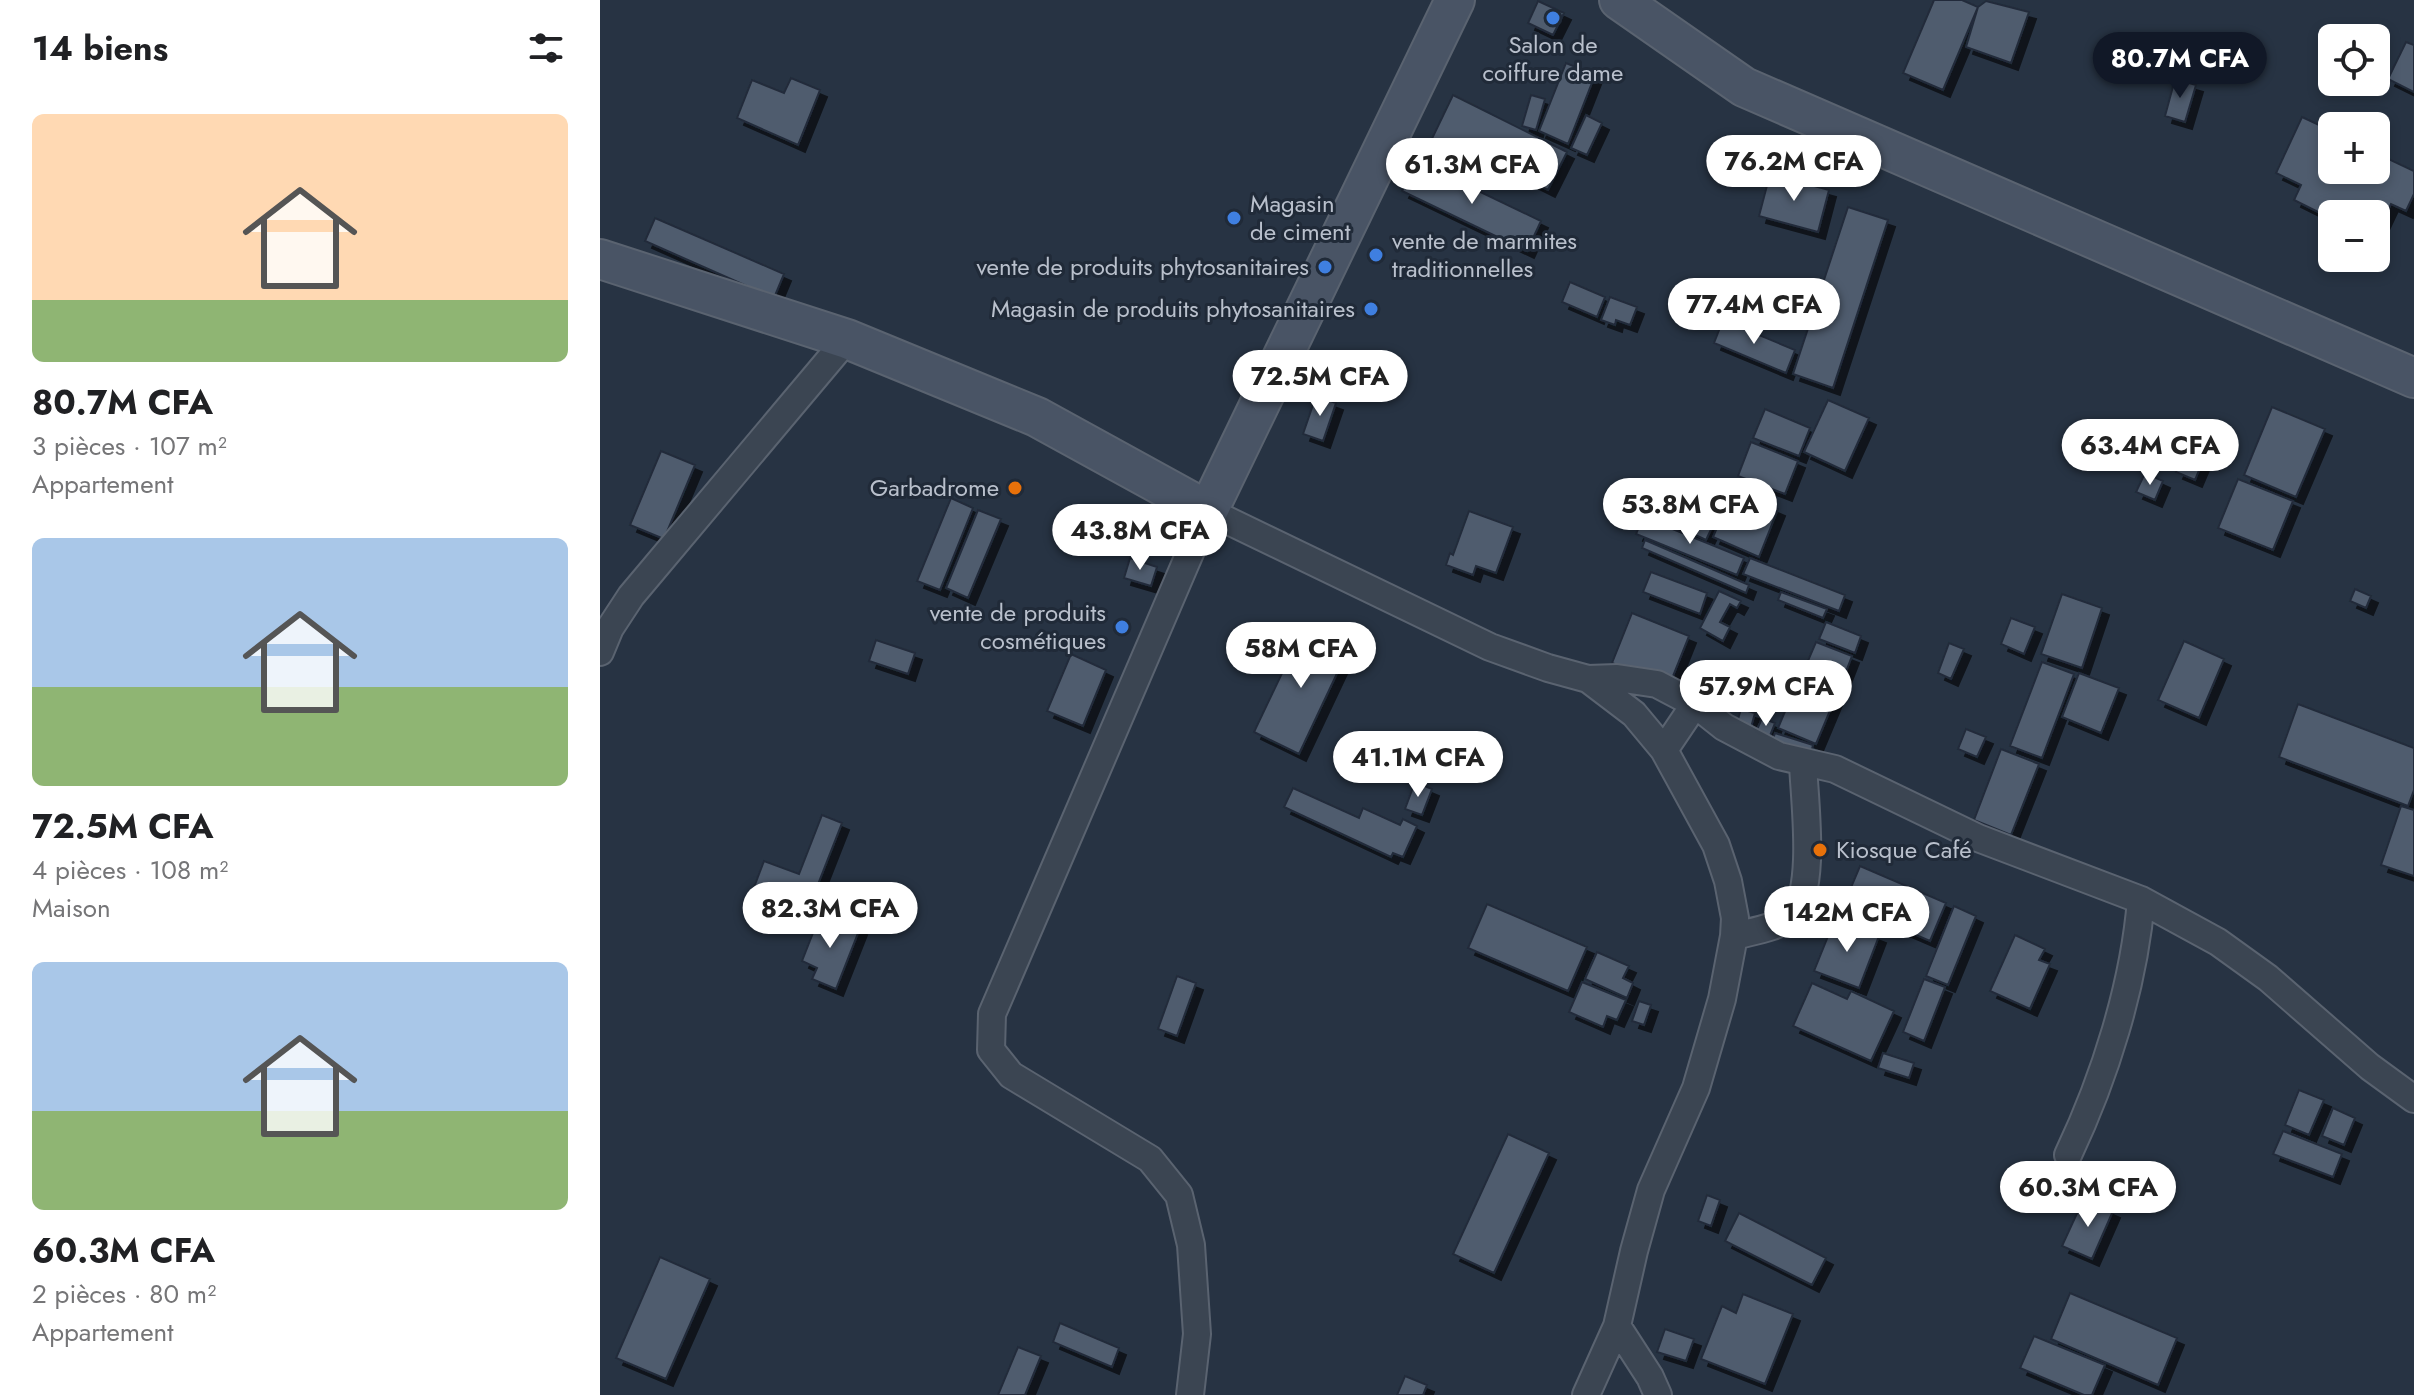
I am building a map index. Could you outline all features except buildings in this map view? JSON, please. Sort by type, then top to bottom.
[{"type":"street","points":[[1190,1395],[1197,1334],[1191,1245],[1179,1195],[1150,1159],[1011,1075],[991,1050],[992,1014],[1208,511],[1455,0]]},
{"type":"street","points":[[1619,0],[1744,87],[2414,378]]},
{"type":"street","points":[[600,259],[847,339],[1037,417],[1208,511],[1490,647],[1588,679],[1617,678],[1657,684],[1695,704],[1724,727],[1779,756],[1835,769],[1978,838],[2141,900],[2218,942],[2256,969],[2370,1067],[2414,1099]]},
{"type":"street","points":[[600,652],[610,628],[631,596],[847,339]]},
{"type":"street","points":[[1586,1395],[1617,1326],[1651,1190],[1696,1088],[1710,1043],[1734,936],[1735,918],[1728,881],[1716,845],[1664,750],[1634,714],[1588,679]]},
{"type":"street","points":[[1664,750],[1695,704]]},
{"type":"street","points":[[1734,936],[1790,918],[1803,896],[1808,842],[1803,763]]},
{"type":"street","points":[[2068,1155],[2094,1094],[2130,979],[2138,941],[2141,900]]},
{"type":"street","points":[[1617,1326],[1658,1395]]},
{"type":"place","name":"Salon de coiffure dame","points":[[1553,18]]},
{"type":"place","name":"Magasin de ciment","points":[[1234,218]]},
{"type":"place","name":"vente de marmites traditionnelles","points":[[1376,255]]},
{"type":"place","name":"vente de produits phytosanitaires","points":[[1325,267]]},
{"type":"place","name":"Magasin de produits phytosanitaires","points":[[1371,309]]},
{"type":"place","name":"Garbadrome","points":[[1015,488]]},
{"type":"place","name":"vente de produits cosmétiques","points":[[1122,627]]},
{"type":"place","name":"Kiosque Café","points":[[1820,850]]}]
